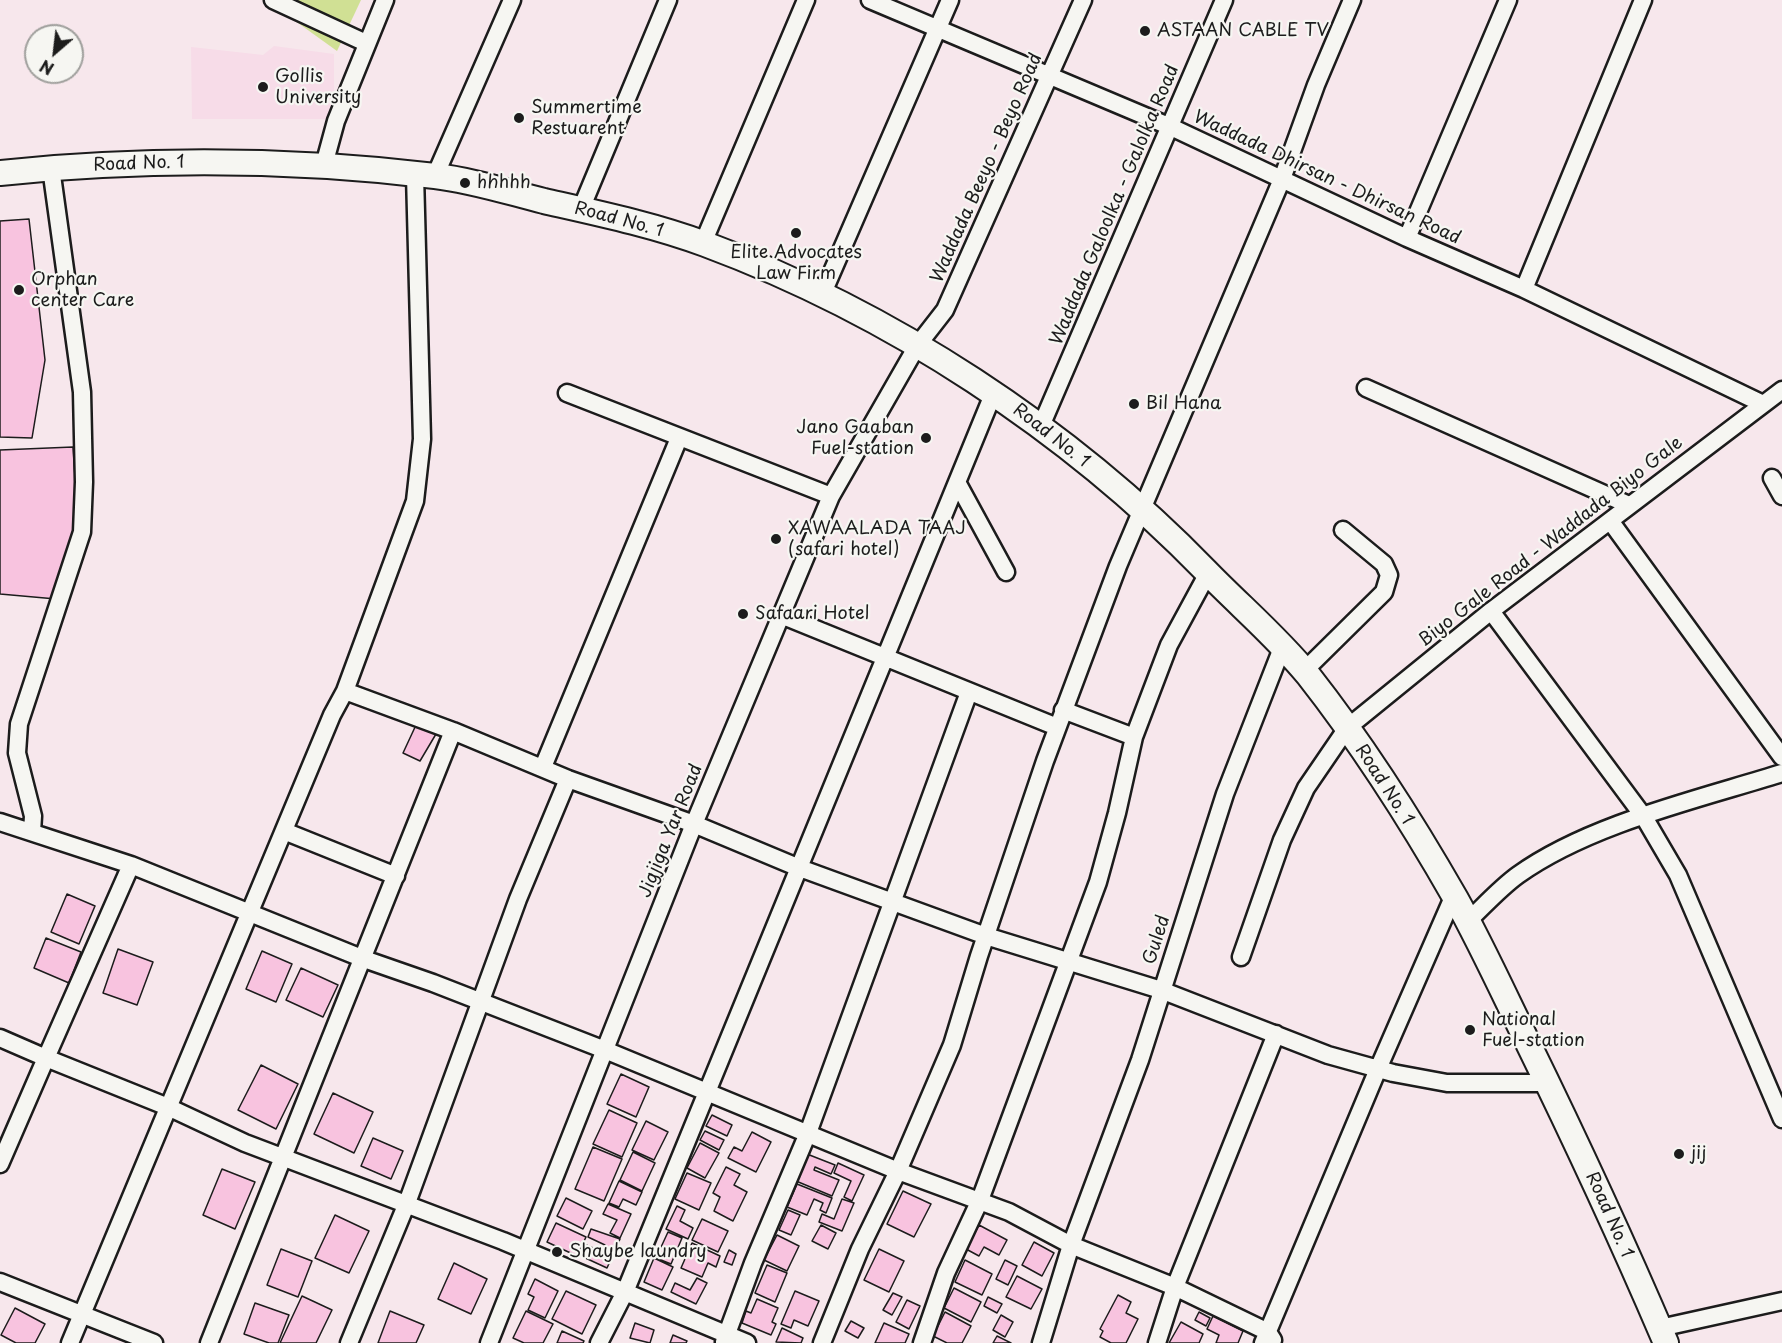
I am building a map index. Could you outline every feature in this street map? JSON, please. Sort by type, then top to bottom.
[{"type":"highway","name":"Road No. 1","points":[[0,173],[51,168],[176,162],[324,165],[425,176],[581,209],[703,243],[822,295],[917,346],[994,392],[1041,426],[1143,510],[1304,671],[1347,728],[1454,895],[1468,921],[1547,1083],[1663,1336]]},
{"type":"street","points":[[273,0],[366,43]]},
{"type":"street","points":[[324,165],[336,121],[385,0]]},
{"type":"street","points":[[70,1343],[249,911],[332,715],[345,691],[416,501],[422,439],[425,176],[512,0]]},
{"type":"street","points":[[581,209],[668,0]]},
{"type":"street","points":[[703,243],[806,0]]},
{"type":"street","name":"Waddada Dhirsan - Dhirsan Road","points":[[870,0],[1170,127],[1407,238],[1524,289],[1763,404]]},
{"type":"street","points":[[822,295],[950,0]]},
{"type":"street","name":"Waddada Beeyo - Beyo Road","points":[[917,346],[945,310],[1083,0]]},
{"type":"street","name":"Waddada Galoolka - Galolka Road","points":[[1041,426],[1224,0]]},
{"type":"street","points":[[822,1343],[860,1249],[898,1172],[952,1045],[986,936],[1063,710],[1118,566],[1282,179],[1316,85],[1352,0]]},
{"type":"street","points":[[1407,238],[1508,0]]},
{"type":"street","points":[[1524,289],[1643,0]]},
{"type":"street","points":[[32,832],[33,816],[17,753],[19,724],[82,532],[84,482],[82,392],[51,168]]},
{"type":"street","name":"Jigjiga Yar Road","points":[[489,1343],[694,824],[831,496],[917,346]]},
{"type":"street","points":[[1366,388],[1629,505]]},
{"type":"street","name":"Biyo Gale Road - Waddada Biyo Gale","points":[[1241,957],[1282,840],[1306,788],[1347,728],[1491,611],[1782,390]]},
{"type":"street","points":[[598,1343],[625,1292],[797,867],[994,392]]},
{"type":"street","points":[[567,393],[831,496]]},
{"type":"street","points":[[543,767],[679,438]]},
{"type":"street","points":[[1772,478],[1782,496]]},
{"type":"street","points":[[957,482],[1006,573]]},
{"type":"street","points":[[1611,522],[1782,757]]},
{"type":"street","points":[[1304,671],[1384,592],[1389,574],[1384,564],[1343,531]]},
{"type":"street","points":[[922,1343],[946,1273],[980,1200],[1098,882],[1118,813],[1134,737],[1169,645],[1208,573]]},
{"type":"street","points":[[1491,611],[1644,817],[1678,875],[1782,1119]]},
{"type":"street","points":[[781,615],[1058,727]]},
{"type":"street","name":"Guled","points":[[1041,1343],[1071,1245],[1140,1060],[1225,794],[1282,648]]},
{"type":"street","points":[[345,691],[453,731],[568,779],[694,824],[797,867],[894,900],[986,936],[1161,990],[1328,1055],[1447,1083],[1547,1083]]},
{"type":"street","points":[[725,1338],[808,1133],[969,692]]},
{"type":"street","points":[[1063,710],[1134,737]]},
{"type":"street","points":[[210,1343],[453,731]]},
{"type":"street","points":[[1468,921],[1518,875],[1578,842],[1644,817],[1782,773]]},
{"type":"street","points":[[349,1343],[407,1203],[483,1002],[518,899],[568,779]]},
{"type":"street","points":[[0,822],[131,865],[364,959],[483,1002],[605,1050],[898,1172],[980,1200],[1009,1212],[1071,1245],[1174,1287],[1269,1339],[1378,1068],[1454,895]]},
{"type":"street","points":[[284,831],[396,876]]},
{"type":"street","points":[[0,1164],[131,865]]},
{"type":"street","points":[[1158,1343],[1174,1287],[1276,1034]]},
{"type":"street","points":[[0,1038],[168,1107],[245,1143],[407,1203],[625,1292],[725,1338],[747,1343]]},
{"type":"street","points":[[0,1282],[154,1343]]},
{"type":"street","points":[[1663,1336],[1782,1301]]},
{"type":"shaded area","name":"Gollis University","points":[[274,46],[334,54],[334,119],[192,119],[191,47],[263,55]]},
{"type":"green space","points":[[266,0],[361,0],[337,51]]},
{"type":"building","name":"Orphan center Care","points":[[29,219],[45,360],[32,438],[0,437],[0,221]]},
{"type":"building","points":[[73,447],[78,522],[56,599],[0,594],[0,450]]},
{"type":"building","points":[[416,725],[436,734],[420,761],[403,753]]},
{"type":"building","points":[[67,894],[95,906],[79,944],[51,932]]},
{"type":"building","points":[[46,938],[81,952],[69,983],[34,968]]},
{"type":"building","points":[[118,949],[153,962],[137,1005],[103,993]]},
{"type":"building","points":[[262,951],[292,964],[276,1002],[246,989]]},
{"type":"building","points":[[301,968],[338,985],[323,1017],[286,1000]]},
{"type":"building","points":[[261,1065],[298,1084],[276,1129],[238,1110]]},
{"type":"building","points":[[621,1074],[649,1087],[636,1117],[607,1104]]},
{"type":"building","points":[[333,1093],[373,1112],[354,1153],[314,1134]]},
{"type":"building","points":[[609,1110],[637,1123],[622,1157],[593,1144]]},
{"type":"building","points":[[712,1115],[732,1125],[727,1136],[706,1126]]},
{"type":"building","points":[[646,1121],[668,1132],[654,1160],[632,1150]]},
{"type":"building","points":[[705,1131],[724,1140],[719,1150],[700,1140]]},
{"type":"building","points":[[752,1132],[771,1142],[756,1172],[728,1158],[734,1147],[742,1151]]},
{"type":"building","points":[[373,1138],[403,1151],[391,1179],[361,1166]]},
{"type":"building","points":[[700,1143],[719,1153],[705,1178],[687,1168]]},
{"type":"building","points":[[593,1147],[622,1159],[604,1201],[575,1189]]},
{"type":"building","points":[[633,1152],[655,1163],[642,1191],[620,1180]]},
{"type":"building","points":[[807,1154],[835,1165],[831,1174],[815,1167],[814,1170],[839,1180],[832,1196],[796,1181]]},
{"type":"building","points":[[838,1163],[864,1175],[852,1201],[844,1197],[851,1181],[834,1173]]},
{"type":"building","points":[[726,1167],[740,1174],[734,1185],[747,1192],[733,1221],[714,1211],[720,1197],[713,1193]]},
{"type":"building","points":[[222,1169],[255,1182],[235,1229],[203,1215]]},
{"type":"building","points":[[687,1173],[711,1183],[699,1210],[675,1199]]},
{"type":"building","points":[[619,1181],[642,1192],[636,1205],[623,1199],[619,1207],[609,1203]]},
{"type":"building","points":[[797,1184],[832,1198],[826,1213],[820,1210],[823,1203],[814,1199],[807,1215],[787,1207]]},
{"type":"building","points":[[903,1191],[931,1204],[914,1237],[887,1224]]},
{"type":"building","points":[[566,1198],[592,1211],[583,1229],[557,1216]]},
{"type":"building","points":[[842,1199],[854,1203],[842,1231],[819,1222],[822,1214],[834,1219]]},
{"type":"building","points":[[608,1204],[631,1214],[620,1238],[610,1233],[617,1220],[603,1214]]},
{"type":"building","points":[[677,1206],[685,1210],[680,1221],[693,1228],[688,1239],[666,1229]]},
{"type":"building","points":[[788,1210],[800,1215],[791,1235],[779,1230]]},
{"type":"building","points":[[335,1215],[369,1231],[349,1273],[315,1258]]},
{"type":"building","points":[[702,1219],[728,1231],[718,1252],[692,1240]]},
{"type":"building","points":[[556,1223],[586,1237],[577,1256],[547,1242]]},
{"type":"building","points":[[821,1225],[836,1233],[828,1249],[812,1241]]},
{"type":"building","points":[[979,1225],[1007,1240],[999,1255],[984,1247],[979,1256],[966,1249]]},
{"type":"building","points":[[591,1229],[620,1239],[607,1268],[579,1255],[584,1244],[602,1252],[605,1245],[588,1237]]},
{"type":"building","points":[[668,1232],[682,1238],[671,1264],[656,1258]]},
{"type":"building","points":[[777,1235],[799,1246],[787,1271],[764,1260]]},
{"type":"building","points":[[1034,1242],[1054,1253],[1042,1276],[1022,1265]]},
{"type":"building","points":[[692,1243],[720,1256],[716,1267],[708,1263],[702,1277],[681,1268]]},
{"type":"building","points":[[281,1249],[312,1261],[298,1297],[267,1285]]},
{"type":"building","points":[[879,1249],[904,1261],[889,1292],[864,1280]]},
{"type":"building","points":[[729,1250],[736,1254],[732,1265],[724,1262]]},
{"type":"building","points":[[654,1258],[673,1267],[662,1290],[644,1282]]},
{"type":"building","points":[[965,1260],[992,1274],[982,1295],[955,1282]]},
{"type":"building","points":[[1005,1260],[1017,1266],[1008,1285],[996,1279]]},
{"type":"building","points":[[454,1263],[487,1279],[471,1314],[438,1299]]},
{"type":"building","points":[[767,1265],[787,1273],[775,1302],[755,1293]]},
{"type":"building","points":[[1017,1276],[1042,1289],[1031,1309],[1006,1297]]},
{"type":"building","points":[[697,1278],[707,1283],[696,1304],[671,1292],[675,1283],[690,1290]]},
{"type":"building","points":[[535,1279],[558,1291],[545,1318],[528,1310],[534,1297],[528,1294]]},
{"type":"building","points":[[954,1288],[981,1302],[971,1322],[944,1308]]},
{"type":"building","points":[[566,1291],[596,1305],[582,1334],[552,1319]]},
{"type":"building","points":[[795,1291],[819,1301],[808,1326],[794,1320],[791,1328],[781,1324]]},
{"type":"building","points":[[893,1293],[902,1297],[892,1315],[883,1310]]},
{"type":"building","points":[[1118,1295],[1131,1302],[1126,1313],[1138,1319],[1126,1343],[1111,1343],[1100,1337],[1103,1331],[1100,1329]]},
{"type":"building","points":[[302,1296],[332,1310],[316,1343],[280,1343]]},
{"type":"building","points":[[988,1297],[1002,1304],[997,1313],[984,1306]]},
{"type":"building","points":[[757,1299],[778,1308],[772,1322],[776,1324],[771,1335],[742,1323],[746,1311],[751,1313]]},
{"type":"building","points":[[907,1300],[920,1306],[909,1329],[896,1322]]},
{"type":"building","points":[[255,1303],[289,1315],[278,1343],[269,1343],[244,1334]]},
{"type":"building","points":[[15,1308],[45,1324],[35,1343],[16,1343],[1,1335]]},
{"type":"building","points":[[390,1311],[424,1325],[416,1343],[378,1343]]},
{"type":"building","points":[[526,1311],[553,1324],[543,1343],[524,1343],[513,1338]]},
{"type":"building","points":[[945,1312],[971,1326],[962,1343],[947,1343],[933,1336]]},
{"type":"building","points":[[1199,1312],[1210,1318],[1206,1326],[1195,1320]]},
{"type":"building","points":[[1001,1315],[1013,1322],[1005,1337],[993,1330]]},
{"type":"building","points":[[1213,1316],[1243,1331],[1238,1343],[1216,1343],[1219,1335],[1207,1329]]},
{"type":"building","points":[[851,1321],[864,1328],[858,1338],[845,1331]]},
{"type":"building","points":[[1181,1322],[1203,1334],[1199,1343],[1169,1343]]},
{"type":"building","points":[[635,1323],[654,1330],[650,1343],[630,1338]]},
{"type":"building","points":[[884,1323],[909,1334],[905,1343],[875,1343]]},
{"type":"building","points":[[782,1328],[803,1338],[801,1343],[776,1342]]},
{"type":"building","points":[[562,1331],[584,1341],[583,1343],[557,1343]]},
{"type":"building","points":[[673,1335],[687,1341],[686,1343],[670,1343]]},
{"type":"building","points":[[997,1336],[1011,1343],[993,1343]]},
{"type":"place","name":"ASTAAN CABLE TV","points":[[1145,31]]},
{"type":"place","name":"Gollis University","points":[[263,87]]},
{"type":"place","name":"Summertime Restuarent","points":[[519,118]]},
{"type":"place","name":"hhhhh","points":[[465,183]]},
{"type":"place","name":"Elite Advocates Law Firm","points":[[796,233]]},
{"type":"place","name":"Orphan center Care","points":[[19,290]]},
{"type":"place","name":"Bil Hana","points":[[1134,404]]},
{"type":"place","name":"Jano Gaaban Fuel-station","points":[[926,438]]},
{"type":"place","name":"XAWAALADA TAAJ (safari hotel)","points":[[776,539]]},
{"type":"place","name":"Safaari Hotel","points":[[743,614]]},
{"type":"place","name":"National Fuel-station","points":[[1470,1030]]},
{"type":"place","name":"jij","points":[[1679,1154]]},
{"type":"place","name":"Shaybe laundry","points":[[557,1252]]}]
